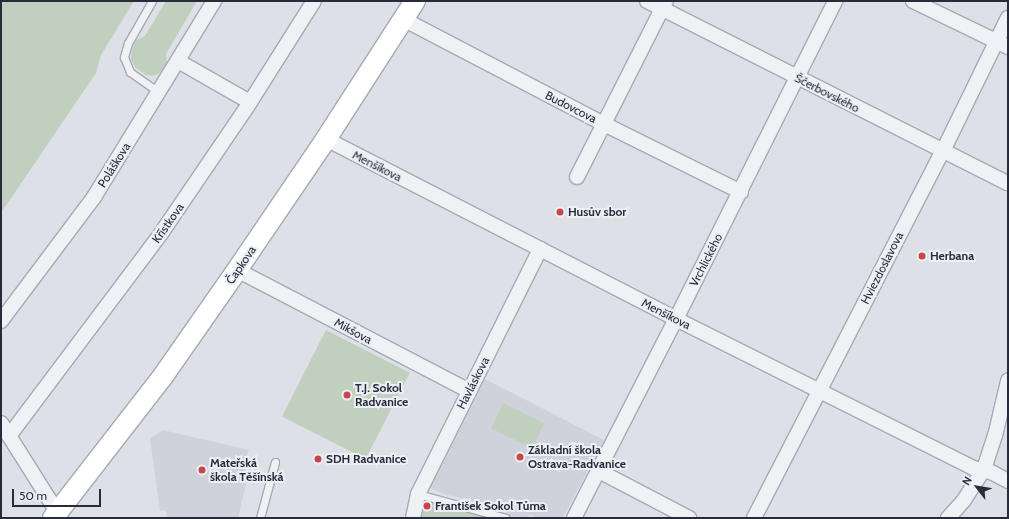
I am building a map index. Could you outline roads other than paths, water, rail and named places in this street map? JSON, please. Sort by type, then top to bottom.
[{"type":"street","name":"Poláškova","points":[[1,321],[94,197],[214,1]]},
{"type":"street","name":"Křístkova","points":[[9,436],[162,232],[250,102],[314,1]]},
{"type":"street","name":"Čapkova","points":[[55,515],[161,379],[238,270],[326,139],[415,1]]},
{"type":"street","name":"Ščerbovského","points":[[647,1],[664,5],[798,78],[1008,183]]},
{"type":"street","name":"Vrchlického","points":[[574,518],[741,192],[836,1]]},
{"type":"street","points":[[913,1],[1002,44]]},
{"type":"street","points":[[577,177],[664,5]]},
{"type":"street","name":"Hviezdoslavova","points":[[754,518],[942,151],[1002,44],[1008,18]]},
{"type":"street","name":"Budovcova","points":[[403,19],[604,124],[741,192]]},
{"type":"street","points":[[178,61],[250,102]]},
{"type":"street","name":"Menšíkova","points":[[326,139],[819,391],[973,468],[984,469],[1008,481]]},
{"type":"street","name":"Havláskova","points":[[413,518],[418,494],[540,249]]},
{"type":"street","name":"Mikšova","points":[[238,270],[469,392]]},
{"type":"street","points":[[948,518],[964,500],[984,469],[995,436],[1008,381]]},
{"type":"street","points":[[1,423],[55,515]]},
{"type":"street","points":[[599,471],[689,518]]},
{"type":"lane","points":[[152,1],[128,43],[124,57],[130,72],[159,92]]},
{"type":"lane","points":[[260,518],[275,462]]},
{"type":"lane","points":[[418,494],[506,518]]},
{"type":"place","name":"Husův sbor","points":[[560,212]]},
{"type":"place","name":"Herbana","points":[[922,256]]},
{"type":"place","name":"T.J. Sokol Radvanice","points":[[347,395]]},
{"type":"place","name":"Základní škola Ostrava-Radvanice","points":[[520,457]]},
{"type":"place","name":"SDH Radvanice","points":[[318,459]]},
{"type":"place","name":"Mateřská škola Těšínská","points":[[202,470]]},
{"type":"place","name":"František Sokol Tůma","points":[[427,506]]}]
